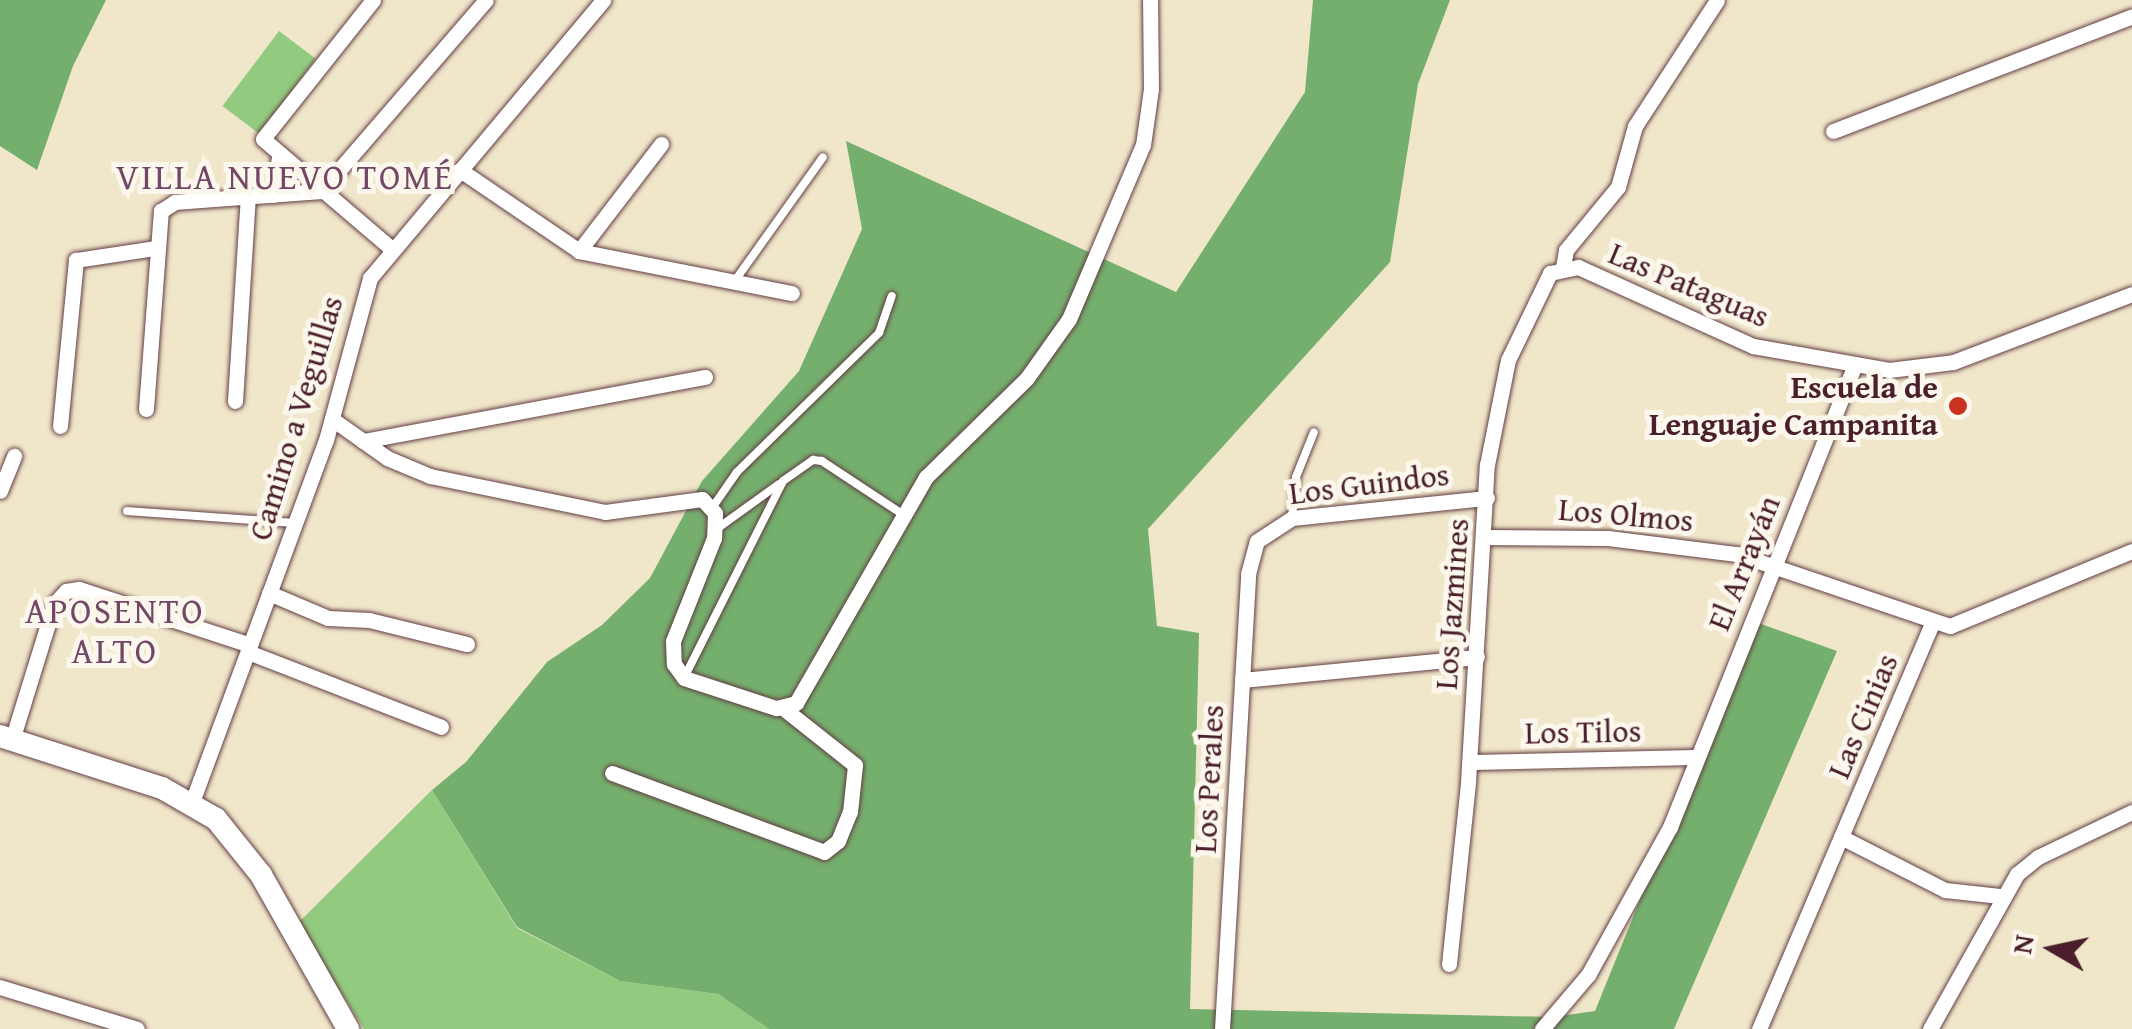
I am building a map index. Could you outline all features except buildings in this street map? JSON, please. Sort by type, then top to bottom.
[{"type":"street","points":[[374,0],[264,132],[264,142],[392,249]]},
{"type":"street","points":[[146,409],[158,218],[170,204],[321,191],[486,0]]},
{"type":"street","name":"Camino a Veguillas","points":[[192,802],[332,419],[360,303],[392,249],[603,0]]},
{"type":"street","points":[[783,708],[805,693],[902,514],[937,462],[1026,378],[1069,318],[1143,145],[1150,0]]},
{"type":"street","name":"Los Jazmines","points":[[1449,964],[1470,762],[1486,498],[1508,360],[1545,279],[1562,266],[1566,250],[1618,187],[1635,126],[1717,0]]},
{"type":"street","points":[[1833,132],[2132,16]]},
{"type":"street","points":[[579,251],[661,144]]},
{"type":"street","points":[[273,195],[278,156]]},
{"type":"street","points":[[460,170],[579,251],[792,293]]},
{"type":"street","points":[[235,400],[248,197]]},
{"type":"street","points":[[60,426],[78,257],[155,248]]},
{"type":"street","name":"Las Pataguas","points":[[1562,266],[1585,270],[1740,342],[1854,367]]},
{"type":"street","points":[[1854,367],[1906,370],[1953,362],[2132,294]]},
{"type":"street","name":"El Arrayán","points":[[1542,1029],[1588,975],[1670,828],[1854,367]]},
{"type":"street","points":[[362,441],[705,377]]},
{"type":"street","points":[[332,419],[419,474],[586,510],[659,507],[696,497],[712,508],[715,530],[673,641],[674,664],[684,678],[783,708],[856,764],[850,812],[838,841],[824,852],[612,773]]},
{"type":"street","points":[[0,491],[14,456]]},
{"type":"street","name":"Los Guindos","points":[[1262,534],[1292,518],[1486,498]]},
{"type":"street","name":"Los Perales","points":[[1222,1029],[1248,574],[1262,534]]},
{"type":"street","name":"Los Olmos","points":[[1483,537],[1608,538],[1773,563],[1932,623]]},
{"type":"street","name":"Las Cinias","points":[[1759,1029],[1932,623],[1969,622],[2132,550]]},
{"type":"street","points":[[339,1026],[253,863],[226,829],[192,802],[6,738],[54,604],[66,591],[78,590],[249,648],[441,727]]},
{"type":"street","points":[[269,593],[328,618],[368,620],[467,644]]},
{"type":"street","points":[[1242,680],[1477,657]]},
{"type":"street","name":"Los Tilos","points":[[1470,762],[1697,757]]},
{"type":"street","points":[[1930,1029],[2000,896],[2038,857],[2132,812]]},
{"type":"street","points":[[1841,837],[1944,890],[2000,896]]},
{"type":"street","points":[[0,987],[137,1029]]},
{"type":"lane","points":[[734,282],[824,157]]},
{"type":"lane","points":[[712,508],[737,472],[879,333],[892,296]]},
{"type":"lane","points":[[1292,518],[1296,477],[1314,432]]},
{"type":"lane","points":[[715,530],[813,460],[822,461],[902,514]]},
{"type":"lane","points":[[684,678],[783,481]]},
{"type":"lane","points":[[127,511],[295,523]]},
{"type":"green space","points":[[0,0],[106,0],[73,66],[37,170],[0,146]]},
{"type":"green space","points":[[1313,0],[1450,0],[1418,84],[1390,262],[1148,529],[1157,626],[1199,633],[1190,1009],[1553,1017],[1595,1011],[1753,621],[1837,651],[1674,1029],[769,1029],[718,994],[620,981],[517,927],[432,790],[466,762],[547,662],[602,625],[650,578],[702,481],[799,371],[862,229],[846,141],[1176,292],[1305,92]]},
{"type":"green space","points":[[279,31],[316,59],[259,134],[222,106]]},
{"type":"green space","points":[[432,790],[517,928],[620,981],[718,994],[769,1029],[364,1029],[298,923]]},
{"type":"place","name":"Escuela de Lenguaje Campanita","points":[[1958,406]]},
{"type":"district","name":"VILLA NUEVO TOMÉ","points":[[285,177]]},
{"type":"district","name":"APOSENTO ALTO","points":[[115,631]]}]
